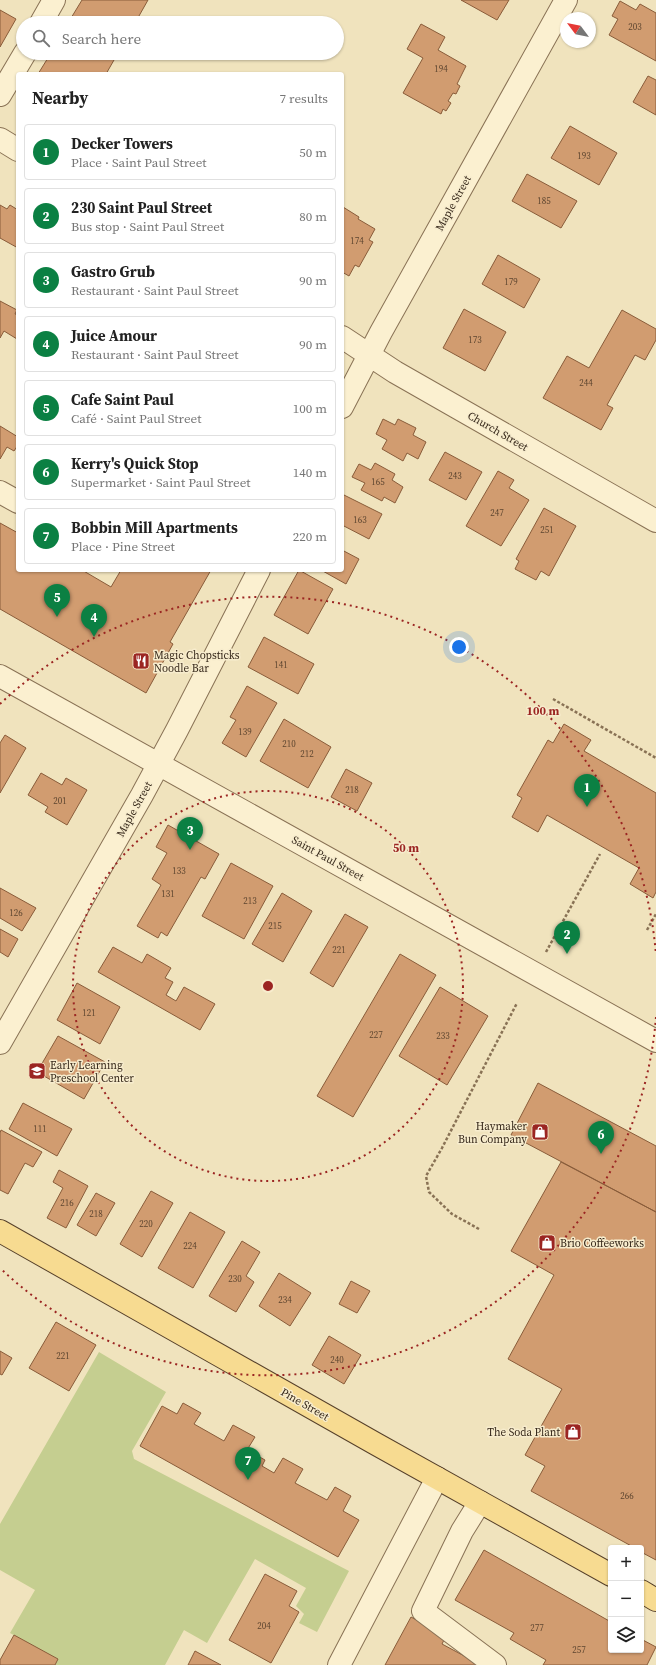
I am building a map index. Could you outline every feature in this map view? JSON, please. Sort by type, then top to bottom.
[{"type":"main road","name":"Pine Street","points":[[0,1231],[608,1573]]},
{"type":"street","points":[[45,16],[54,0]]},
{"type":"street","name":"Maple Street","points":[[344,403],[369,355],[566,0]]},
{"type":"street","points":[[0,95],[20,60]]},
{"type":"street","points":[[0,139],[16,149]]},
{"type":"street","name":"Church Street","points":[[344,338],[402,376],[656,521]]},
{"type":"street","points":[[0,492],[16,501]]},
{"type":"street","name":"Maple Street","points":[[0,1043],[159,764],[258,572]]},
{"type":"street","name":"Saint Paul Street","points":[[0,676],[656,1041]]},
{"type":"street","points":[[339,1665],[437,1478]]},
{"type":"street","points":[[480,1502],[462,1531],[423,1611],[495,1665]]},
{"type":"path","points":[[553,700],[656,758]]},
{"type":"path","points":[[544,954],[600,854]]},
{"type":"path","points":[[647,930],[656,914]]},
{"type":"path","points":[[479,1229],[452,1214],[429,1192],[426,1176],[517,1003]]},
{"type":"green space","points":[[99,1352],[166,1392],[132,1451],[134,1459],[349,1571],[317,1632],[299,1623],[304,1614],[296,1606],[306,1588],[255,1559],[207,1643],[184,1630],[165,1665],[55,1665],[57,1659],[10,1633],[35,1590],[0,1570],[0,1524]]},
{"type":"building","points":[[82,0],[148,0],[139,16],[72,16]]},
{"type":"building","points":[[461,0],[509,0],[497,20]]},
{"type":"building","points":[[620,1],[636,10],[640,4],[656,13],[656,61],[609,35],[618,19],[612,16]]},
{"type":"building","points":[[0,10],[16,19],[0,47]]},
{"type":"building","points":[[421,24],[445,37],[438,50],[466,66],[457,84],[460,86],[456,94],[453,93],[448,101],[451,103],[446,111],[443,109],[441,114],[403,93],[423,58],[407,49]]},
{"type":"building","points":[[47,60],[114,60],[107,72],[39,72]]},
{"type":"building","points":[[648,76],[656,80],[656,115],[633,102]]},
{"type":"building","points":[[570,126],[617,153],[599,185],[551,158]]},
{"type":"building","points":[[527,174],[577,201],[561,228],[512,201]]},
{"type":"building","points":[[0,205],[7,209],[10,205],[16,209],[16,247],[0,238]]},
{"type":"building","points":[[344,208],[359,217],[358,219],[375,229],[369,240],[373,242],[359,267],[355,265],[349,276],[344,273]]},
{"type":"building","points":[[498,255],[540,279],[524,308],[482,284]]},
{"type":"building","points":[[0,301],[16,309],[16,338],[4,331],[0,338]]},
{"type":"building","points":[[464,309],[506,332],[485,371],[443,348]]},
{"type":"building","points":[[622,310],[656,329],[656,340],[645,360],[635,355],[607,405],[613,408],[601,430],[543,398],[567,356],[589,368]]},
{"type":"building","points":[[383,419],[395,425],[398,419],[416,428],[413,435],[426,442],[418,459],[407,453],[403,461],[382,449],[387,440],[376,434]]},
{"type":"building","points":[[0,426],[16,436],[16,448],[14,451],[7,447],[0,459]]},
{"type":"building","points":[[445,452],[482,472],[466,500],[429,480]]},
{"type":"building","points":[[375,463],[395,474],[392,480],[403,487],[395,503],[384,497],[382,501],[361,490],[365,483],[352,477],[359,464],[371,470]]},
{"type":"building","points":[[498,471],[514,480],[509,488],[529,500],[501,546],[466,526]]},
{"type":"building","points":[[344,495],[382,514],[369,539],[344,526]]},
{"type":"building","points":[[544,508],[576,526],[549,576],[541,571],[536,580],[515,569],[519,561],[516,559]]},
{"type":"building","points":[[0,523],[16,532],[16,572],[85,572],[111,587],[120,572],[210,572],[170,642],[173,644],[146,693],[0,609]]},
{"type":"building","points":[[344,551],[359,559],[346,584],[325,572],[344,572]]},
{"type":"building","points":[[298,572],[303,572],[333,589],[308,634],[274,615]]},
{"type":"building","points":[[264,637],[314,664],[298,694],[248,667]]},
{"type":"building","points":[[247,686],[277,703],[246,757],[222,743],[236,720],[230,717]]},
{"type":"building","points":[[284,719],[331,747],[308,788],[260,761]]},
{"type":"building","points":[[564,724],[591,740],[584,751],[656,793],[656,892],[653,898],[630,884],[639,868],[547,815],[538,832],[512,817],[522,798],[517,795],[548,740],[553,743]]},
{"type":"building","points":[[5,735],[26,748],[0,793],[0,743]]},
{"type":"building","points":[[346,769],[372,783],[357,811],[331,797]]},
{"type":"building","points":[[41,773],[62,785],[66,778],[87,790],[67,825],[45,812],[48,807],[28,795]]},
{"type":"building","points":[[168,825],[219,854],[205,879],[201,877],[167,936],[161,932],[158,938],[137,926],[161,885],[152,879],[167,853],[156,847]]},
{"type":"building","points":[[231,863],[273,886],[244,939],[202,916]]},
{"type":"building","points":[[0,888],[36,908],[22,931],[0,918]]},
{"type":"building","points":[[282,893],[312,911],[283,962],[252,944]]},
{"type":"building","points":[[345,914],[368,927],[333,987],[310,973]]},
{"type":"building","points":[[0,929],[18,939],[8,957],[0,952]]},
{"type":"building","points":[[113,947],[142,963],[147,954],[171,968],[165,978],[173,982],[166,995],[176,1001],[184,987],[215,1004],[200,1030],[98,972]]},
{"type":"building","points":[[400,954],[436,975],[353,1117],[317,1096]]},
{"type":"building","points":[[77,983],[120,1007],[100,1044],[57,1020]]},
{"type":"building","points":[[440,987],[488,1016],[447,1085],[399,1056]]},
{"type":"building","points":[[58,1036],[105,1062],[84,1099],[37,1072]]},
{"type":"building","points":[[538,1083],[656,1146],[656,1212],[511,1135]]},
{"type":"building","points":[[23,1103],[72,1129],[57,1156],[9,1129]]},
{"type":"building","points":[[1,1130],[42,1152],[33,1167],[25,1163],[8,1194],[0,1190]]},
{"type":"building","points":[[561,1162],[656,1212],[656,1560],[644,1554],[644,1545],[630,1545],[531,1491],[545,1466],[525,1455],[562,1389],[508,1359],[554,1275],[511,1251]]},
{"type":"building","points":[[59,1170],[88,1186],[66,1228],[47,1218],[63,1188],[53,1182]]},
{"type":"building","points":[[151,1191],[173,1203],[142,1257],[120,1244]]},
{"type":"building","points":[[96,1193],[115,1203],[96,1236],[77,1225]]},
{"type":"building","points":[[190,1212],[225,1232],[193,1288],[158,1268]]},
{"type":"building","points":[[242,1241],[260,1252],[246,1276],[254,1282],[236,1312],[209,1296]]},
{"type":"building","points":[[279,1273],[311,1293],[290,1326],[259,1306]]},
{"type":"building","points":[[351,1281],[370,1291],[357,1313],[339,1304]]},
{"type":"building","points":[[56,1322],[96,1345],[69,1391],[29,1368]]},
{"type":"building","points":[[329,1336],[361,1355],[344,1384],[312,1365]]},
{"type":"building","points":[[0,1351],[12,1358],[2,1375],[0,1374]]},
{"type":"building","points":[[183,1403],[201,1413],[194,1424],[224,1441],[233,1425],[255,1437],[247,1450],[265,1460],[262,1466],[274,1473],[283,1458],[303,1469],[295,1483],[327,1500],[335,1487],[351,1496],[343,1511],[359,1520],[338,1557],[140,1446],[162,1406],[177,1414]]},
{"type":"building","points":[[484,1550],[608,1620],[608,1653],[644,1653],[644,1641],[656,1647],[647,1665],[543,1665],[546,1660],[510,1639],[514,1633],[455,1600]]},
{"type":"building","points":[[265,1574],[297,1591],[289,1606],[299,1612],[271,1663],[229,1640]]},
{"type":"building","points":[[411,1617],[446,1636],[442,1644],[481,1665],[385,1665]]},
{"type":"building","points":[[14,1635],[58,1659],[55,1665],[0,1665],[0,1660]]},
{"type":"building","points":[[195,1651],[221,1665],[188,1665]]},
{"type":"place","name":"Cafe Saint Paul","points":[[57,617]]},
{"type":"place","name":"Juice Amour","points":[[94,637]]},
{"type":"place","name":"Magic Chopsticks Noodle Bar","points":[[141,661]]},
{"type":"place","name":"Decker Towers","points":[[587,807]]},
{"type":"place","name":"Gastro Grub","points":[[190,850]]},
{"type":"place","name":"230 Saint Paul Street","points":[[567,954]]},
{"type":"place","name":"Early Learning Preschool Center","points":[[37,1071]]},
{"type":"place","name":"Haymaker Bun Company","points":[[540,1132]]},
{"type":"place","name":"Kerry's Quick Stop","points":[[601,1154]]},
{"type":"place","name":"Brio Coffeeworks","points":[[547,1243]]},
{"type":"place","name":"The Soda Plant","points":[[573,1432]]},
{"type":"place","name":"Bobbin Mill Apartments","points":[[248,1480]]}]
